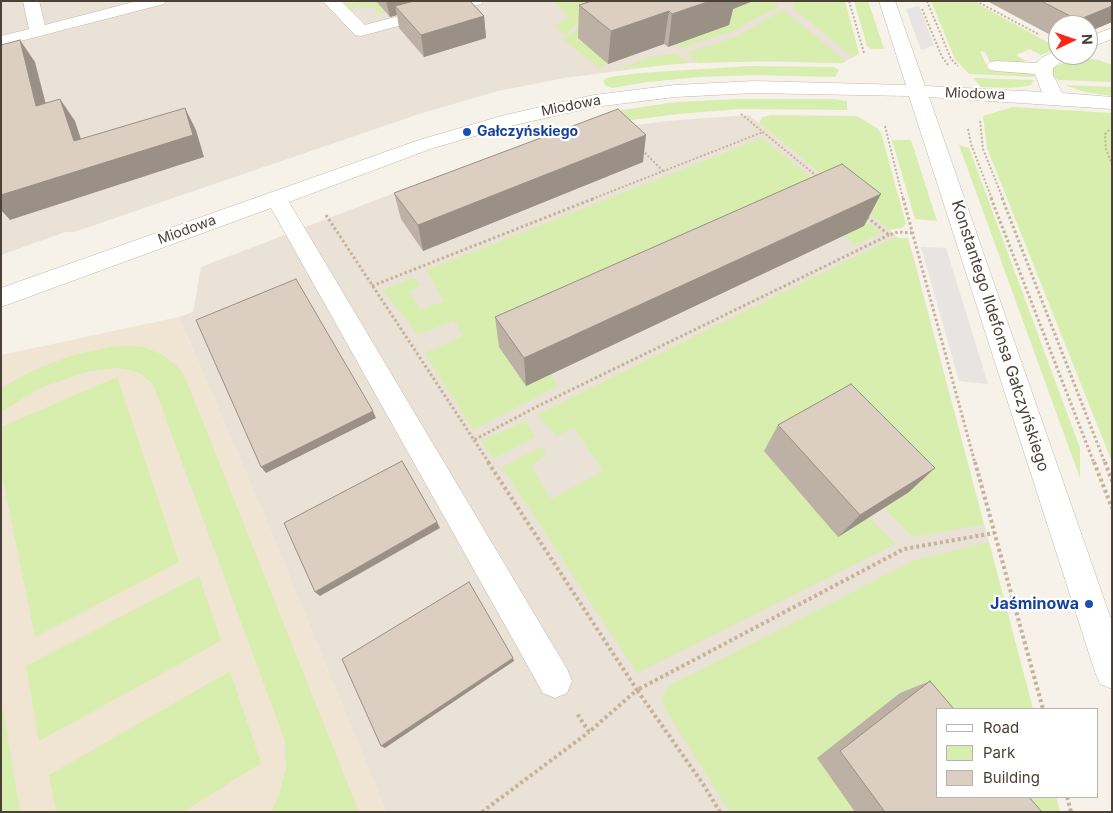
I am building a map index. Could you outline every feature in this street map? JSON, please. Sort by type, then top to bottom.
[{"type":"street","points":[[31,1],[38,32]]},
{"type":"street","points":[[1,41],[158,1]]},
{"type":"street","points":[[331,1],[361,31],[475,1]]},
{"type":"street","name":"Konstantego Ildefonsa Gałczyńskiego","points":[[886,1],[1112,672]]},
{"type":"street","points":[[1098,39],[1112,33]]},
{"type":"street","points":[[1048,62],[1044,69],[1044,75],[1054,98]]},
{"type":"street","points":[[996,66],[1044,69]]},
{"type":"street","name":"Miodowa","points":[[1,298],[388,158],[467,132],[550,110],[594,101],[675,91],[754,87],[976,94],[1112,103]]},
{"type":"street","points":[[276,198],[555,681]]},
{"type":"path","points":[[850,1],[864,53]]},
{"type":"path","points":[[919,1],[942,57],[955,74],[966,75]]},
{"type":"path","points":[[927,1],[951,59],[974,84],[983,149],[1112,481]]},
{"type":"path","points":[[976,1],[1042,36]]},
{"type":"path","points":[[738,112],[821,179]]},
{"type":"path","points":[[885,126],[912,233],[1043,708]]},
{"type":"path","points":[[1112,128],[1104,134],[1106,149],[1112,164]]},
{"type":"path","points":[[968,129],[971,144],[1036,316],[1112,508]]},
{"type":"path","points":[[372,286],[763,132]]},
{"type":"path","points":[[637,145],[663,171]]},
{"type":"path","points":[[326,215],[637,690],[703,784],[720,812]]},
{"type":"path","points":[[866,216],[889,235]]},
{"type":"path","points":[[474,440],[538,406],[889,235],[898,232],[912,233]]},
{"type":"path","points":[[482,812],[589,732],[637,690],[904,549],[994,534]]},
{"type":"path","points":[[555,681],[589,732]]},
{"type":"path","points":[[1067,798],[1071,812]]},
{"type":"shaded area","points":[[1,1],[845,1],[859,54],[842,63],[726,61],[673,64],[564,78],[498,91],[419,114],[74,232],[65,232],[1,255]]},
{"type":"shaded area","points":[[919,6],[934,45],[921,50],[906,9]]},
{"type":"shaded area","points":[[749,115],[911,248],[1033,708],[936,708],[936,798],[1056,798],[1060,812],[386,812],[269,527],[179,317],[193,312],[201,267],[444,174],[607,129],[666,121]]},
{"type":"shaded area","points":[[921,247],[946,248],[988,384],[959,381]]},
{"type":"shaded area","points":[[179,317],[269,527],[386,812],[1,812],[1,355]]},
{"type":"green space","points":[[361,1],[423,1],[379,14],[375,13],[376,8],[355,6],[351,12],[344,3]]},
{"type":"green space","points":[[552,1],[615,1],[590,11],[565,35],[555,25],[570,17]]},
{"type":"green space","points":[[742,1],[772,1],[779,6],[731,32],[680,48],[675,44],[729,25],[711,12]]},
{"type":"green space","points":[[797,1],[845,1],[859,54],[853,57],[796,10],[792,6]]},
{"type":"green space","points":[[854,1],[868,1],[884,49],[871,49],[867,46]]},
{"type":"green space","points":[[931,1],[973,1],[1048,42],[1048,52],[1041,55],[1030,49],[1016,55],[1026,61],[1019,64],[990,62],[985,52],[980,51],[988,69],[1036,72],[1035,77],[969,74],[955,59]]},
{"type":"green space","points":[[783,10],[846,61],[842,63],[776,61],[698,63],[686,53],[735,37]]},
{"type":"green space","points":[[593,15],[608,64],[600,68],[563,40]]},
{"type":"green space","points":[[675,54],[689,63],[618,69],[652,56]]},
{"type":"green space","points":[[1099,60],[1112,65],[1112,82],[1058,80],[1053,76],[1052,68],[1059,65],[1098,65]]},
{"type":"green space","points":[[750,66],[834,67],[839,70],[835,77],[755,75],[700,77],[647,82],[612,88],[605,85],[603,80],[610,77],[640,73]]},
{"type":"green space","points":[[973,78],[1034,80],[1031,85],[1009,88],[981,87]]},
{"type":"green space","points":[[1065,85],[1112,87],[1112,96],[1085,92]]},
{"type":"green space","points":[[739,99],[833,99],[847,101],[847,110],[740,109],[616,122],[609,112],[676,102]]},
{"type":"green space","points":[[1013,107],[1112,113],[1112,462],[987,148],[983,116]]},
{"type":"green space","points":[[772,115],[857,116],[877,128],[881,133],[906,224],[902,228],[889,230],[759,123],[762,117]]},
{"type":"green space","points":[[762,138],[882,233],[857,244],[853,244],[844,236],[863,226],[526,386],[551,375],[558,386],[473,430],[425,353],[463,336],[454,320],[418,335],[383,290],[411,278],[421,286],[409,291],[421,310],[444,301],[426,270]]},
{"type":"green space","points":[[892,140],[911,140],[937,221],[915,219]]},
{"type":"green space","points":[[959,145],[969,148],[1080,448],[1080,478]]},
{"type":"green space","points":[[893,238],[908,238],[984,525],[913,537],[885,508],[909,492],[869,517],[895,544],[637,673],[502,467],[541,447],[546,454],[531,466],[551,499],[603,471],[574,428],[556,436],[538,414]]},
{"type":"green space","points":[[110,347],[144,347],[163,355],[177,366],[184,375],[359,812],[271,812],[279,795],[286,769],[285,741],[153,384],[138,372],[129,370],[116,368],[86,372],[40,388],[1,412],[1,388],[32,371],[70,356]]},
{"type":"green space","points":[[117,377],[179,562],[35,637],[1,470],[1,427]]},
{"type":"green space","points":[[525,421],[536,437],[493,459],[481,441]]},
{"type":"green space","points":[[989,542],[1033,708],[936,708],[817,758],[855,812],[730,812],[664,707],[662,695],[671,685],[913,561]]},
{"type":"green space","points":[[199,576],[221,641],[39,741],[26,666]]},
{"type":"green space","points":[[230,671],[261,763],[183,812],[56,812],[49,775]]},
{"type":"green space","points":[[1,697],[20,812],[1,812]]},
{"type":"green space","points":[[987,798],[1056,798],[1060,812],[998,812]]},
{"type":"building","points":[[414,1],[470,1],[484,16],[421,35],[395,6]]},
{"type":"building","points":[[592,1],[710,1],[672,14],[669,11],[611,31],[579,5]]},
{"type":"building","points":[[1041,1],[1112,1],[1112,6],[1090,15],[1068,15]]},
{"type":"building","points":[[20,40],[36,106],[60,99],[74,141],[185,108],[193,135],[1,195],[1,45]]},
{"type":"building","points":[[618,109],[646,135],[418,225],[394,193]]},
{"type":"building","points":[[842,164],[881,194],[524,358],[495,317]]},
{"type":"building","points":[[296,279],[373,411],[261,467],[196,320]]},
{"type":"building","points":[[851,384],[935,468],[860,515],[778,425]]},
{"type":"building","points":[[402,461],[437,522],[315,592],[284,523]]},
{"type":"building","points":[[469,582],[513,658],[381,746],[342,659]]},
{"type":"building","points":[[930,681],[953,708],[936,708],[936,798],[1030,798],[1042,812],[885,812],[840,751]]},
{"type":"place","name":"Gałczyńskiego","points":[[467,132]]},
{"type":"place","name":"Jaśminowa","points":[[1089,604]]}]
